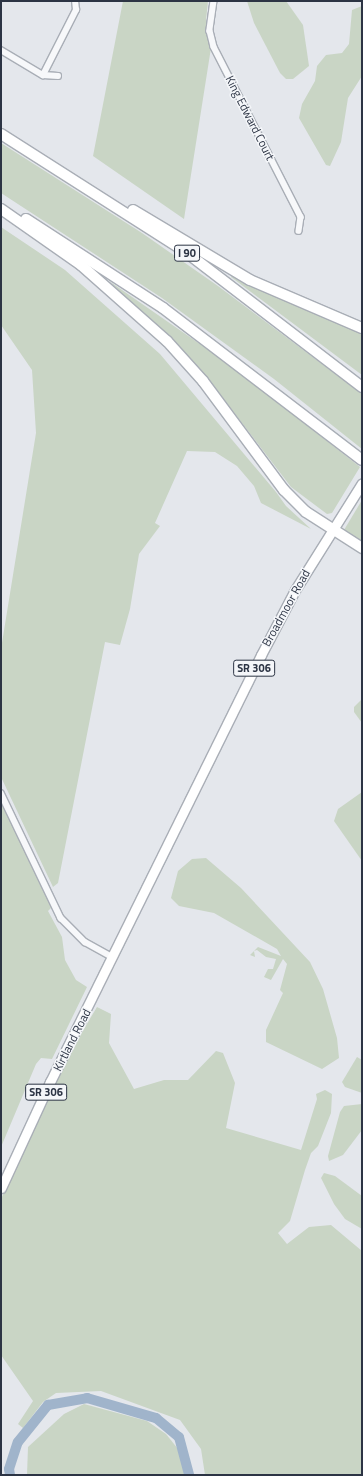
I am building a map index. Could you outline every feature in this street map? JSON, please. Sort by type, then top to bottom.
[{"type":"highway","name":"I 90","points":[[1,134],[186,252],[362,387]]},
{"type":"highway","points":[[15,142],[118,200],[244,276],[290,299],[362,328]]},
{"type":"highway","points":[[1,203],[101,266],[163,308],[362,460]]},
{"type":"highway","points":[[1,209],[81,265],[167,340],[204,381],[284,490],[306,512],[362,548]]},
{"type":"main road","name":"Broadmoor Road","points":[[200,782],[261,654],[332,528],[360,485]]},
{"type":"main road","name":"Kirtland Road","points":[[1,1188],[112,957],[200,782]]},
{"type":"street","points":[[43,76],[76,10],[75,1]]},
{"type":"street","name":"King Edward Court","points":[[214,1],[210,31],[214,47],[301,217],[299,231]]},
{"type":"street","points":[[1,50],[43,76],[58,76]]},
{"type":"street","points":[[1,794],[61,918],[85,942],[112,957]]},
{"type":"green space","points":[[123,1],[208,1],[206,20],[211,48],[184,219],[93,156]]},
{"type":"green space","points":[[247,1],[286,1],[303,25],[309,66],[293,79],[286,79],[280,73],[254,23]]},
{"type":"green space","points":[[362,6],[362,76],[348,98],[341,142],[330,166],[326,165],[299,118],[302,104],[315,81],[317,66],[326,55],[342,53],[349,44],[352,10]]},
{"type":"green space","points":[[1,143],[142,233],[218,286],[362,394],[362,449],[274,379],[162,298],[1,193]]},
{"type":"green space","points":[[1,227],[65,270],[160,354],[276,492],[286,506],[311,529],[261,503],[254,486],[237,466],[215,452],[187,451],[155,523],[160,526],[139,554],[130,609],[120,645],[105,642],[58,883],[53,887],[1,777],[1,649],[36,433],[32,370],[1,325]]},
{"type":"green space","points":[[232,274],[269,294],[362,334],[362,375],[231,277]]},
{"type":"green space","points":[[109,281],[233,367],[360,467],[332,513],[327,514],[291,487],[212,384]]},
{"type":"green space","points":[[362,500],[362,545],[344,530]]},
{"type":"green space","points":[[362,699],[362,723],[354,712],[354,707]]},
{"type":"green space","points":[[362,792],[362,861],[334,821],[338,809]]},
{"type":"green space","points":[[1,801],[52,907],[48,911],[62,937],[65,960],[76,980],[87,987],[52,1059],[41,1058],[36,1064],[1,1147]]},
{"type":"green space","points":[[206,858],[241,888],[310,962],[323,989],[337,1038],[339,1058],[322,1069],[266,1042],[266,1030],[283,993],[280,990],[287,964],[283,959],[271,980],[264,977],[268,969],[273,969],[276,959],[266,957],[257,950],[254,951],[258,947],[281,956],[277,949],[214,913],[179,906],[171,898],[178,871],[192,859]]},
{"type":"green space","points":[[254,951],[255,957],[250,955]]},
{"type":"green space","points":[[97,1007],[111,1014],[109,1043],[134,1089],[164,1080],[188,1080],[216,1051],[223,1053],[235,1083],[226,1128],[301,1150],[317,1099],[316,1094],[325,1090],[332,1094],[331,1113],[318,1146],[311,1153],[290,1221],[278,1233],[287,1244],[309,1227],[331,1225],[362,1251],[362,1475],[205,1475],[201,1449],[180,1420],[101,1391],[56,1393],[43,1402],[23,1428],[18,1424],[33,1401],[1,1355],[1,1199],[63,1064]]},
{"type":"green space","points":[[357,1057],[362,1060],[362,1093],[345,1087],[342,1082]]},
{"type":"green space","points":[[362,1104],[362,1130],[343,1155],[329,1161],[328,1156],[340,1112],[344,1106]]},
{"type":"green space","points":[[324,1173],[335,1176],[362,1196],[362,1229],[345,1219],[334,1204],[321,1178]]},
{"type":"green space","points":[[84,1404],[147,1421],[166,1434],[178,1449],[185,1475],[27,1475],[28,1447],[64,1414]]},
{"type":"waterway","points":[[10,1475],[9,1469],[18,1442],[48,1405],[87,1398],[156,1418],[179,1437],[189,1475]]}]
